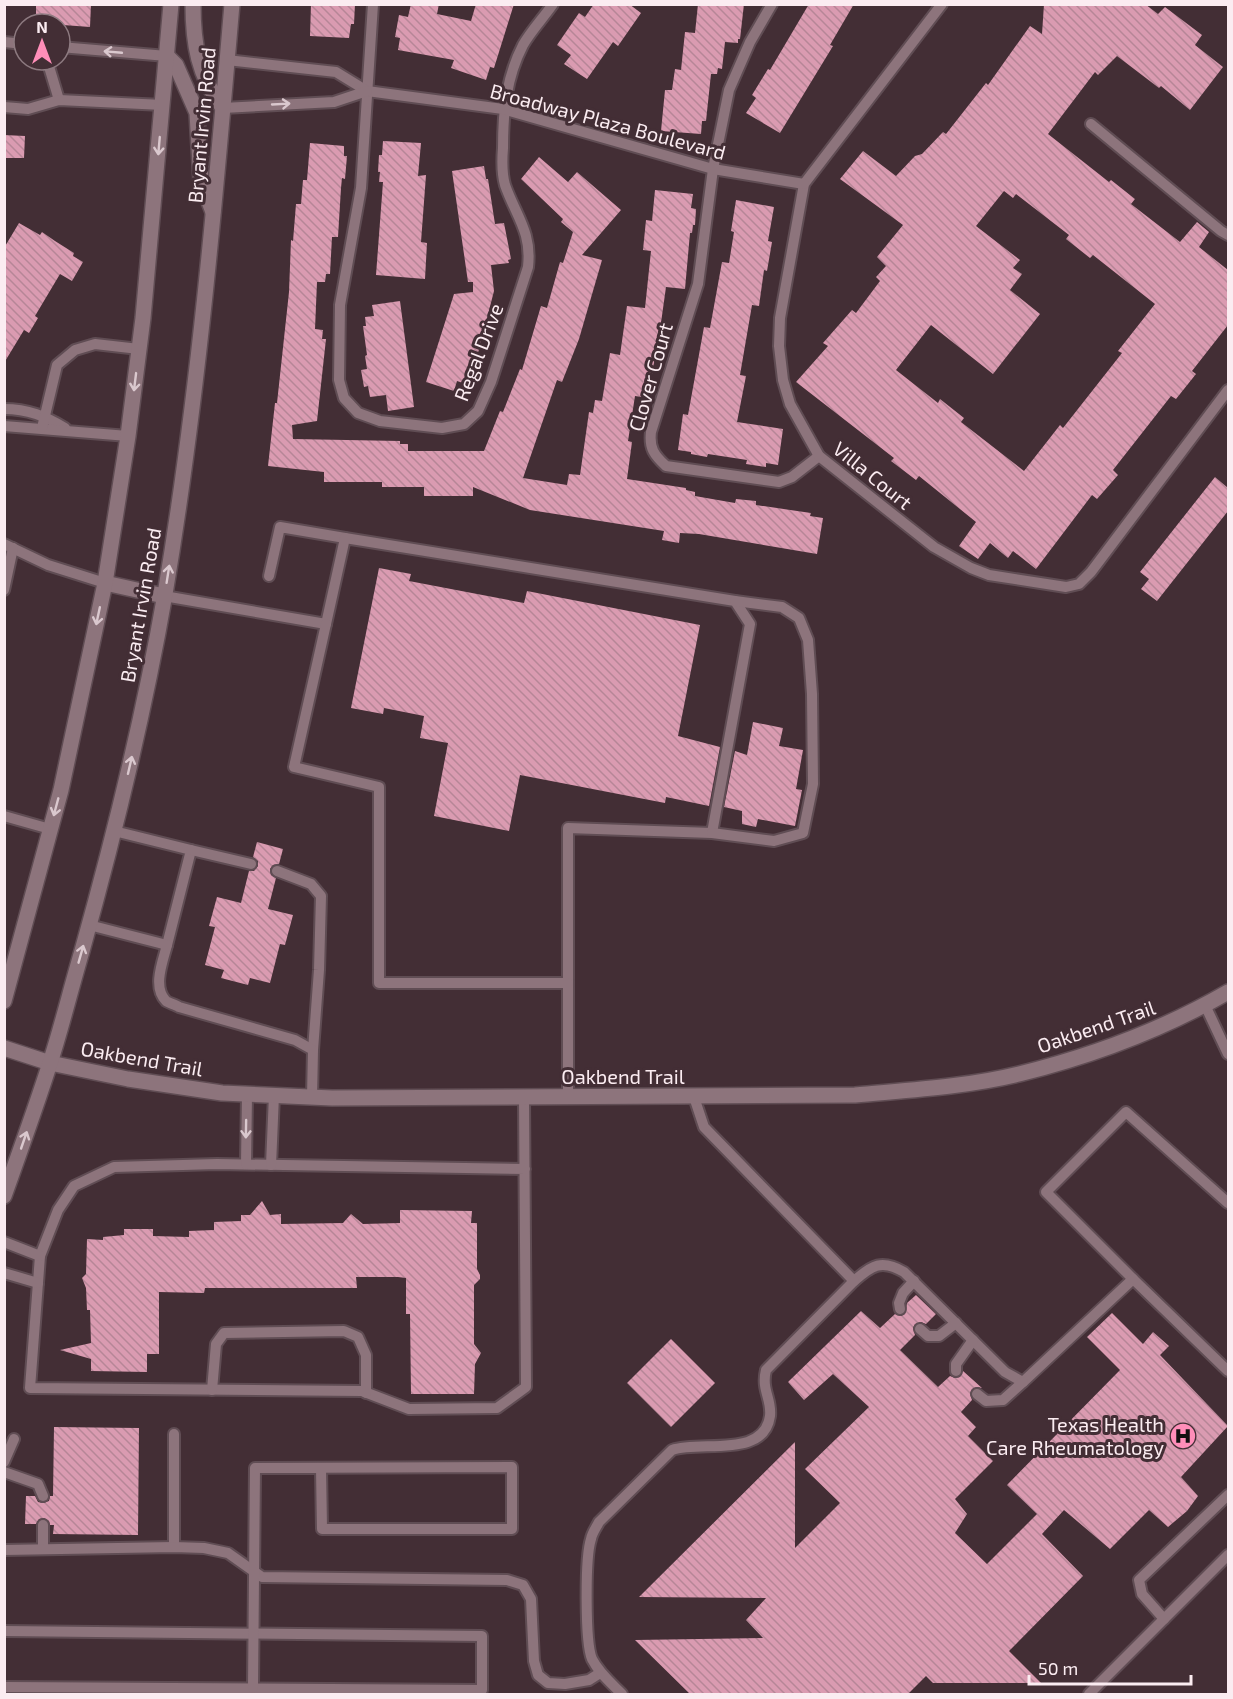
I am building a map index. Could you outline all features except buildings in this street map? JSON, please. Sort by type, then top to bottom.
[{"type":"main road","name":"Bryant Irvin Road","points":[[4,1001],[61,790],[105,584],[139,350],[171,4]]},
{"type":"main road","points":[[193,4],[195,47],[201,69],[210,91],[223,108]]},
{"type":"main road","name":"Bryant Irvin Road","points":[[4,1196],[50,1063],[89,925],[131,762],[164,596],[187,454],[214,214],[232,4]]},
{"type":"main road","points":[[167,56],[176,65],[197,113],[201,181],[214,214]]},
{"type":"main road","points":[[105,584],[164,596]]},
{"type":"main road","name":"Oakbend Trail","points":[[4,1048],[50,1063],[128,1079],[222,1093],[312,1097],[855,1095],[939,1087],[1018,1074],[1114,1045],[1176,1020],[1228,992]]},
{"type":"lane","name":"Regal Drive","points":[[373,4],[361,188],[340,305],[339,380],[344,398],[358,413],[380,421],[442,428],[464,424],[478,411],[491,382],[528,267],[530,251],[528,238],[504,183],[503,109],[510,80],[523,45],[553,4]]},
{"type":"lane","points":[[713,168],[729,90],[750,42],[772,4]]},
{"type":"lane","name":"Villa Court","points":[[942,4],[804,184],[780,318],[779,346],[783,380],[790,404],[819,456],[934,547],[971,568],[989,574],[1066,587],[1079,584],[1091,572],[1228,390]]},
{"type":"lane","points":[[72,48],[167,56]]},
{"type":"lane","name":"Broadway Plaza Boulevard","points":[[227,60],[336,72],[367,91],[503,109],[713,168],[804,184]]},
{"type":"lane","points":[[51,72],[59,100]]},
{"type":"lane","name":"Broadway Plaza Boulevard","points":[[223,108],[334,102],[367,91]]},
{"type":"lane","points":[[4,107],[28,109],[59,100],[163,105]]},
{"type":"lane","points":[[1091,124],[1228,235]]},
{"type":"lane","name":"Clover Court","points":[[713,168],[698,284],[651,432],[649,445],[655,456],[666,466],[779,482],[792,477],[819,456]]},
{"type":"lane","points":[[42,428],[57,365],[75,350],[95,344],[139,350]]},
{"type":"lane","points":[[4,409],[16,409],[44,416],[68,430]]},
{"type":"lane","points":[[4,426],[128,436]]},
{"type":"lane","points":[[269,576],[280,526],[783,607],[799,618],[808,640],[813,693],[813,784],[803,833],[774,841],[712,833],[568,828],[568,1097]]},
{"type":"lane","points":[[345,538],[294,767],[379,787],[379,983],[568,983]]},
{"type":"lane","points":[[4,590],[9,546],[48,565],[105,584]]},
{"type":"lane","points":[[164,596],[326,624]]},
{"type":"lane","points":[[712,833],[750,624],[735,601]]},
{"type":"lane","points":[[4,816],[50,829]]},
{"type":"lane","points":[[114,831],[251,864]]},
{"type":"lane","points":[[191,850],[159,976],[160,988],[166,1000],[179,1007],[295,1040],[313,1050]]},
{"type":"lane","points":[[278,871],[311,884],[321,896],[312,1097]]},
{"type":"lane","points":[[89,925],[167,945]]},
{"type":"lane","points":[[1205,1005],[1228,1054]]},
{"type":"lane","points":[[246,1164],[247,1094]]},
{"type":"lane","points":[[271,1165],[274,1095]]},
{"type":"lane","points":[[524,1097],[525,1169],[526,1387],[497,1408],[409,1409],[366,1393],[30,1388],[40,1256],[58,1210],[74,1186],[114,1167],[246,1164],[525,1169]]},
{"type":"lane","points":[[694,1097],[704,1128],[854,1281]]},
{"type":"lane","points":[[1228,1203],[1126,1112],[1046,1192],[1228,1371]]},
{"type":"lane","points":[[4,1242],[40,1256]]},
{"type":"lane","points":[[622,1695],[600,1673],[591,1657],[588,1640],[588,1552],[591,1537],[599,1522],[672,1450],[684,1446],[739,1445],[760,1437],[767,1426],[770,1415],[764,1388],[766,1370],[868,1268],[892,1265],[904,1272],[1005,1372],[1023,1382]]},
{"type":"lane","points":[[4,1273],[38,1283]]},
{"type":"lane","points":[[977,1394],[986,1401],[1003,1400],[1133,1279]]},
{"type":"lane","points":[[900,1309],[898,1303],[903,1293],[914,1281]]},
{"type":"lane","points":[[920,1329],[928,1336],[939,1336],[956,1323]]},
{"type":"lane","points":[[212,1390],[216,1344],[224,1333],[345,1331],[358,1337],[366,1355],[366,1393]]},
{"type":"lane","points":[[956,1371],[956,1364],[973,1340]]},
{"type":"lane","points":[[174,1434],[174,1547]]},
{"type":"lane","points":[[4,1462],[14,1439]]},
{"type":"lane","points":[[253,1688],[255,1468],[512,1467],[512,1529],[322,1529],[321,1468]]},
{"type":"lane","points":[[4,1472],[38,1484],[43,1496]]},
{"type":"lane","points":[[1164,1619],[1142,1594],[1139,1580],[1228,1495]]},
{"type":"lane","points":[[43,1549],[44,1525]]},
{"type":"lane","points":[[4,1550],[204,1548],[228,1553],[262,1577],[507,1580],[523,1585],[531,1599],[534,1661],[538,1675],[548,1683],[565,1684],[589,1680],[600,1673]]},
{"type":"lane","points":[[1089,1695],[1228,1555]]},
{"type":"lane","points":[[4,1630],[482,1636],[482,1690],[4,1687]]},
{"type":"place","name":"Texas Health Care Rheumatology","points":[[1183,1436]]}]
